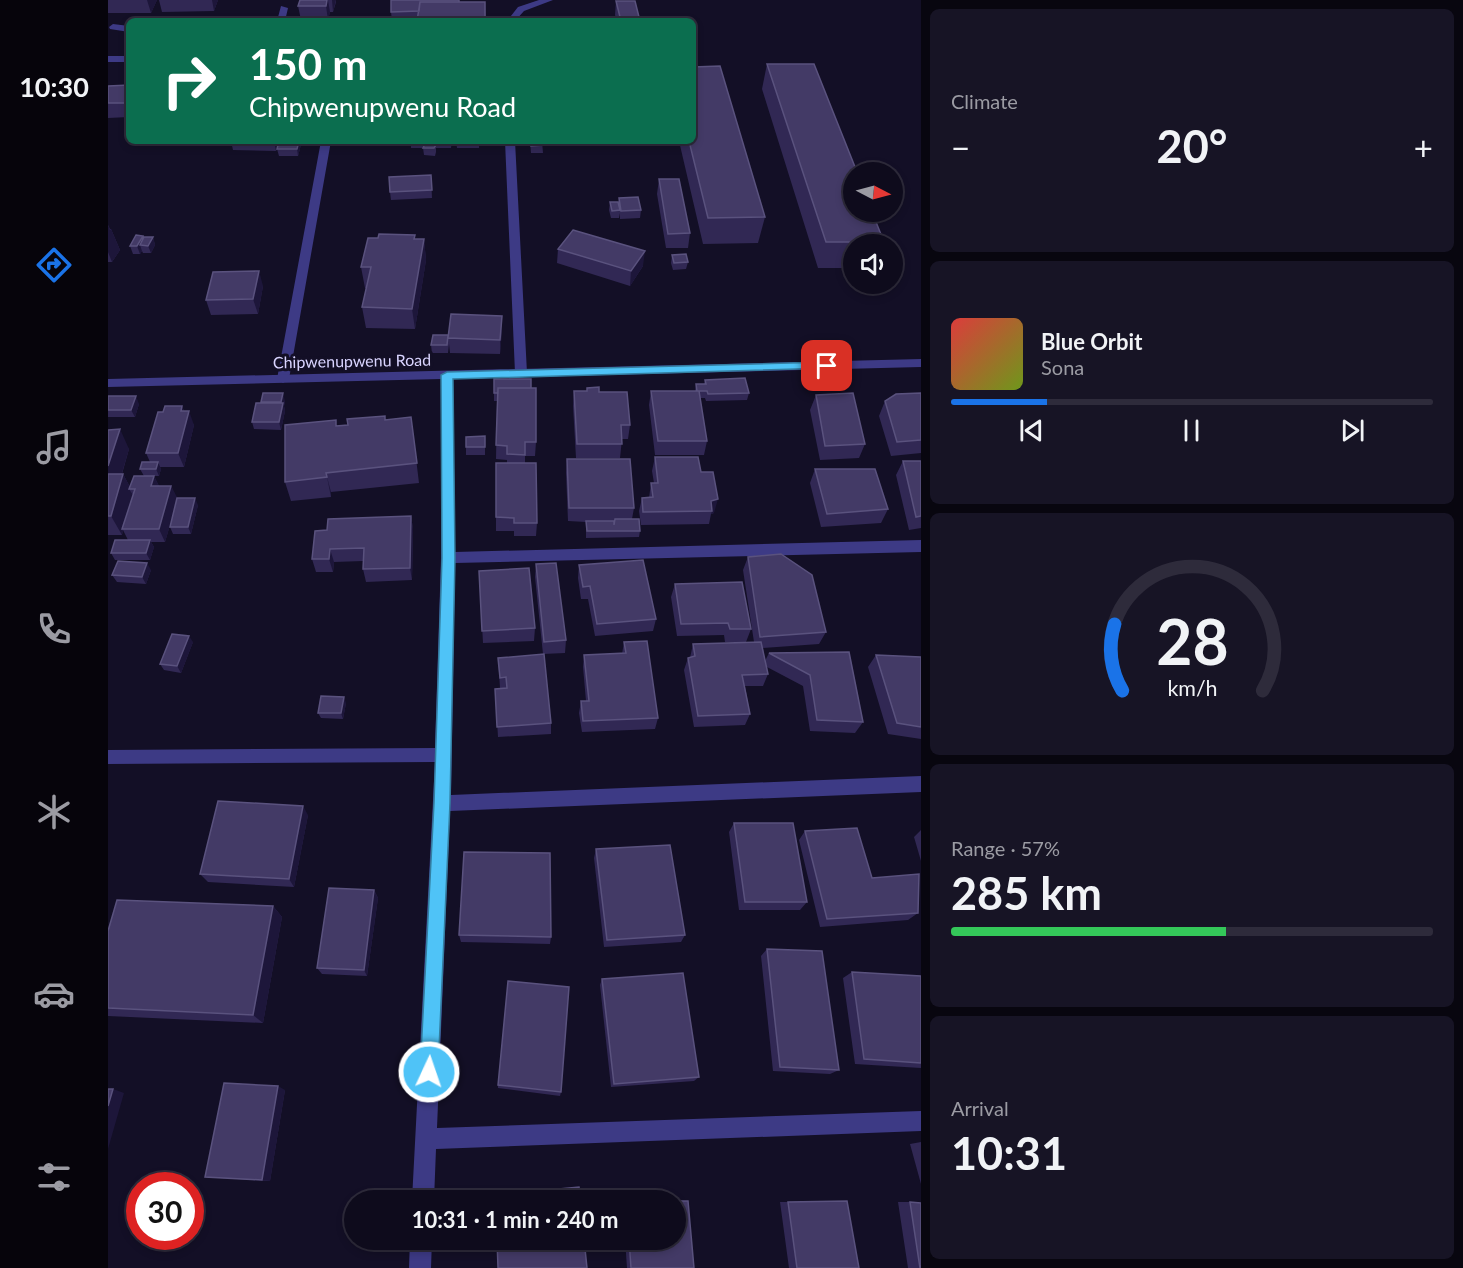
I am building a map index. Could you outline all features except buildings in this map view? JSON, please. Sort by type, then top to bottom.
[{"type":"street","points":[[512,18],[513,14],[524,7],[549,0]]},
{"type":"street","points":[[282,18],[284,8]]},
{"type":"street","points":[[113,27],[126,29]]},
{"type":"street","points":[[108,58],[126,58]]},
{"type":"street","points":[[283,379],[325,144]]},
{"type":"street","points":[[510,144],[521,373]]},
{"type":"street","name":"Chipwenupwenu Road","points":[[108,382],[921,363]]},
{"type":"street","points":[[423,1190],[442,803],[448,558],[447,375]]},
{"type":"street","points":[[448,558],[921,546]]},
{"type":"street","points":[[108,757],[442,755]]},
{"type":"street","points":[[442,803],[921,784]]},
{"type":"street","points":[[426,1139],[921,1121]]},
{"type":"street","points":[[420,1268],[421,1250]]},
{"type":"route","points":[[429,1072],[442,803],[448,558],[447,375],[827,366]]}]
